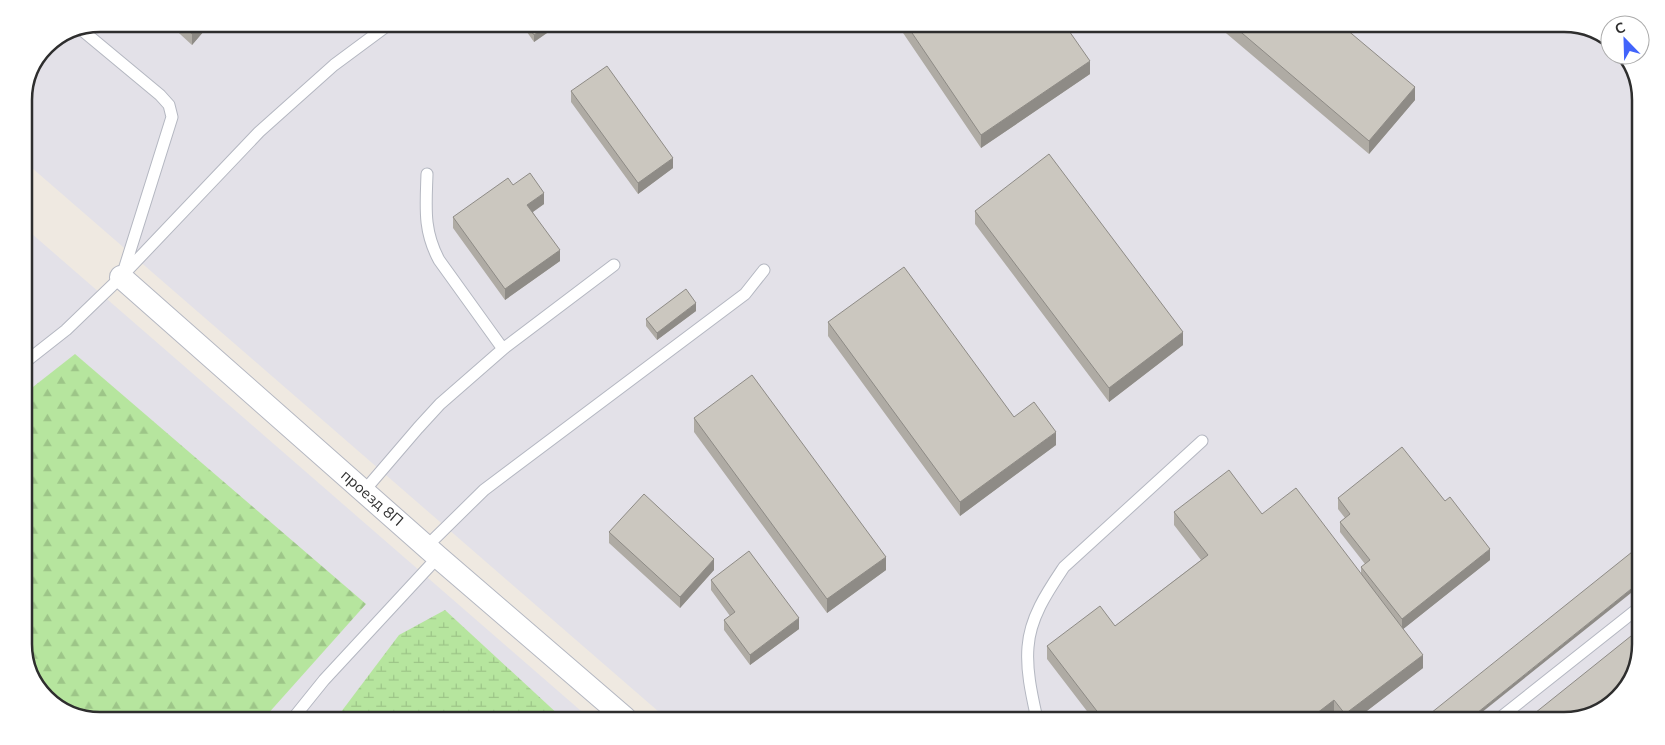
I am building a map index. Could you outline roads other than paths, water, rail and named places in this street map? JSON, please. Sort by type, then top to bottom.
[{"type":"street","name":"проезд 8П","points":[[122,277],[433,552],[618,712]]},
{"type":"lane","points":[[33,356],[66,330],[122,277],[259,132],[334,65],[379,32]]},
{"type":"lane","points":[[87,34],[160,95],[169,106],[172,117],[122,277]]},
{"type":"lane","points":[[427,174],[426,217],[432,246],[439,260],[503,349]]},
{"type":"lane","points":[[364,491],[440,404],[503,349],[614,265]]},
{"type":"lane","points":[[298,712],[484,490],[745,294],[764,270]]},
{"type":"lane","points":[[1036,712],[1028,669],[1028,646],[1033,622],[1050,588],[1064,567],[1202,441]]},
{"type":"lane","points":[[1507,712],[1632,613]]}]
